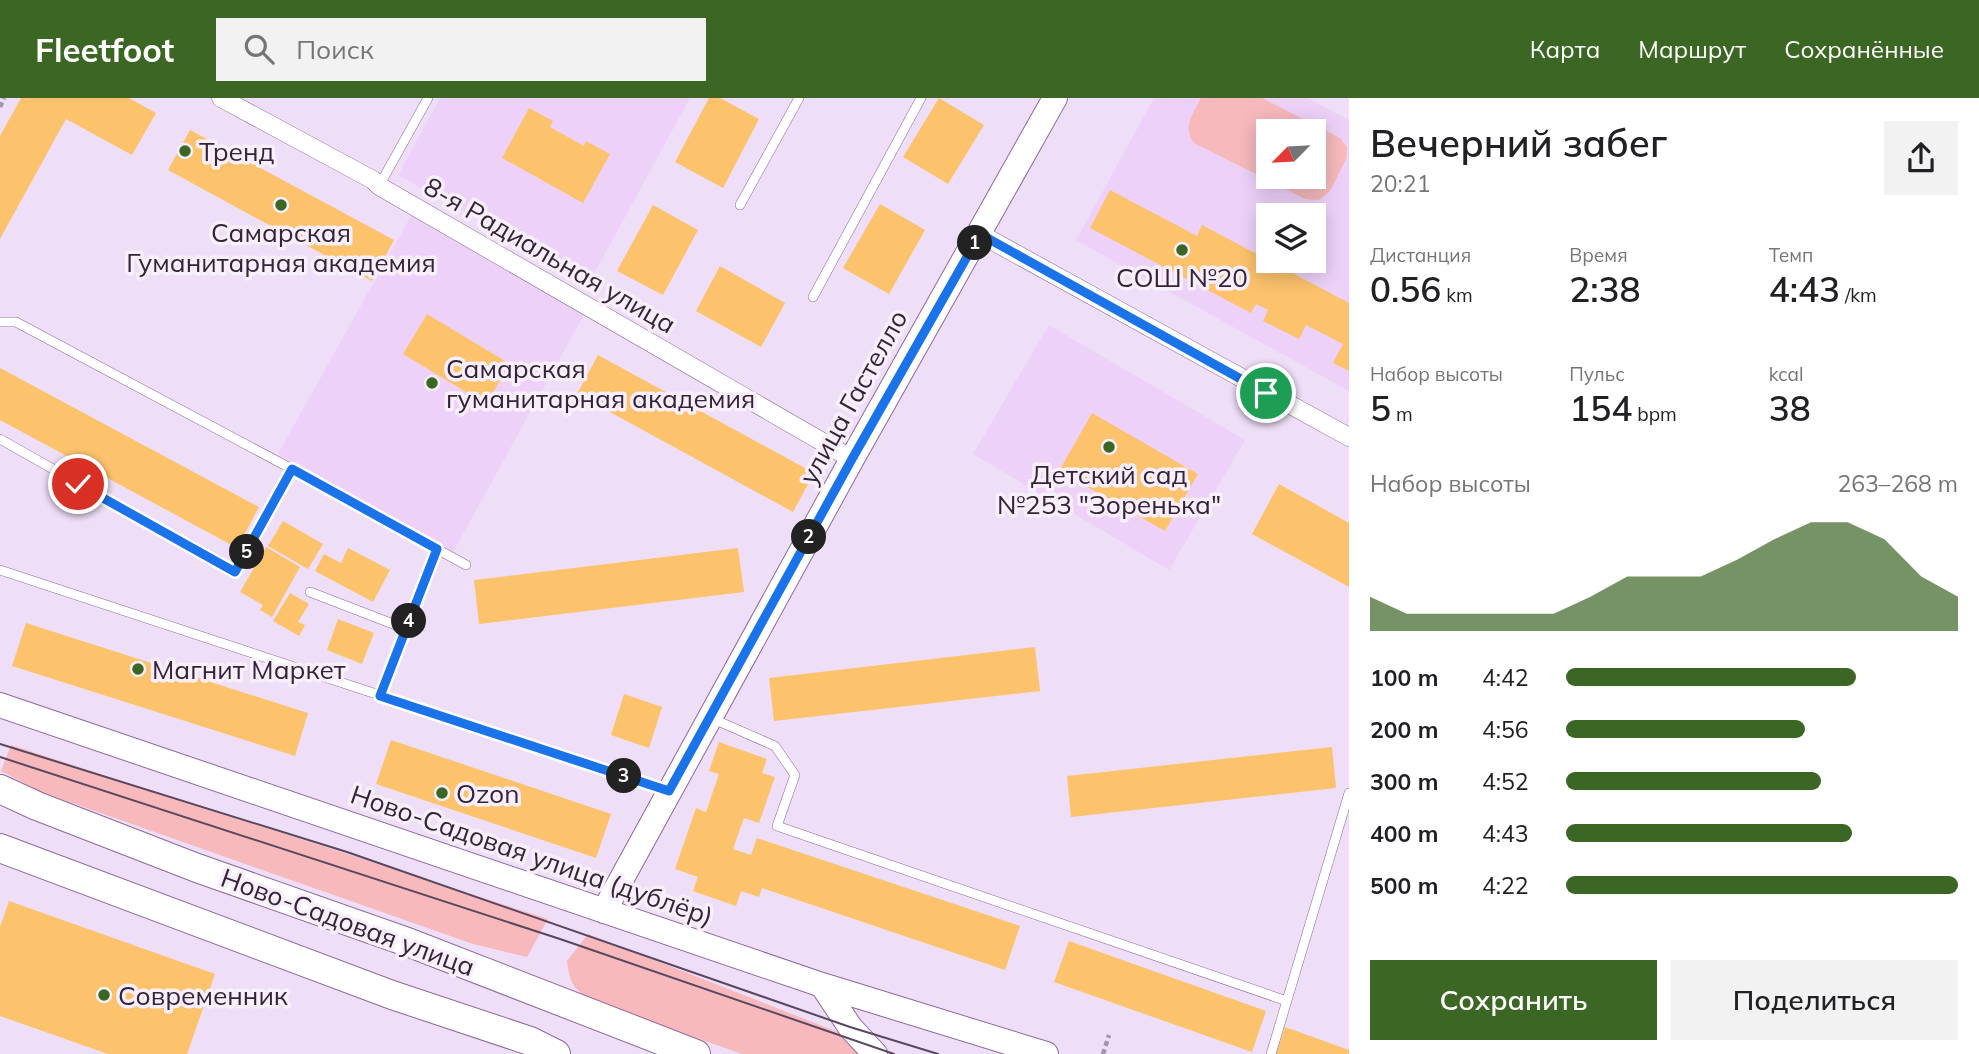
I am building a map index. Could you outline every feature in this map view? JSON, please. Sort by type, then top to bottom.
[{"type":"main road","name":"Ново-Садовая улица","points":[[0,789],[197,868],[410,943],[696,1054]]},
{"type":"main road","name":"Ново-Садовая улица","points":[[0,848],[392,995],[530,1041],[556,1054]]},
{"type":"street","name":"8-я Радиальная улица","points":[[221,98],[373,180],[379,186],[852,459]]},
{"type":"street","name":"улица Гастелло","points":[[604,911],[852,459],[1055,98]]},
{"type":"street","points":[[980,234],[1349,437]]},
{"type":"street","name":"Ново-Садовая улица (дублёр)","points":[[0,705],[822,985],[1046,1054]]},
{"type":"street","points":[[822,985],[850,1027],[875,1054]]},
{"type":"lane","points":[[379,186],[428,98]]},
{"type":"lane","points":[[740,205],[799,98]]},
{"type":"lane","points":[[813,297],[921,98]]},
{"type":"lane","points":[[0,322],[16,323],[467,565]]},
{"type":"lane","points":[[0,439],[235,572],[292,469]]},
{"type":"lane","points":[[380,696],[437,549]]},
{"type":"lane","points":[[0,570],[669,791]]},
{"type":"lane","points":[[310,592],[406,629]]},
{"type":"lane","points":[[710,718],[775,746],[794,775],[777,826],[1287,1001]]},
{"type":"lane","points":[[1271,1054],[1349,793]]},
{"type":"path","points":[[0,107],[4,98]]},
{"type":"path","points":[[1103,1054],[1109,1035]]},
{"type":"shaded area","name":"Самарская гуманитарная академия","points":[[440,98],[690,98],[590,281],[398,175]]},
{"type":"shaded area","name":"СОШ №20","points":[[1154,98],[1308,98],[1349,120],[1349,391],[1076,240]]},
{"type":"shaded area","points":[[1201,98],[1262,98],[1303,119],[1256,119],[1256,174],[1194,143],[1189,131],[1192,115]]},
{"type":"shaded area","points":[[1326,131],[1340,138],[1347,147],[1346,159],[1330,191],[1319,200],[1305,199],[1285,189],[1326,189]]},
{"type":"shaded area","name":"Самарская гуманитарная академия","points":[[412,214],[586,311],[453,552],[278,454]]},
{"type":"shaded area","name":"Детский сад №253 \"Зоренька\"","points":[[1049,325],[1245,440],[1169,570],[973,454]]},
{"type":"shaded area","points":[[11,745],[548,919],[527,957],[473,944],[41,792],[1,771]]},
{"type":"shaded area","points":[[588,934],[894,1054],[742,1054],[595,1002],[574,986],[567,961]]},
{"type":"building","points":[[21,98],[129,98],[156,113],[132,155],[66,119],[0,239],[0,136]]},
{"type":"building","points":[[709,98],[720,98],[759,119],[723,188],[675,162]]},
{"type":"building","points":[[939,98],[984,125],[948,184],[903,157]]},
{"type":"building","points":[[529,108],[553,121],[550,127],[584,146],[586,141],[610,154],[583,203],[502,158]]},
{"type":"building","name":"Самарская Гуманитарная академия","points":[[190,130],[394,240],[372,281],[168,170]]},
{"type":"building","points":[[1110,190],[1197,236],[1202,225],[1256,254],[1256,273],[1292,273],[1349,303],[1349,371],[1333,363],[1343,344],[1306,325],[1299,339],[1263,321],[1268,310],[1256,304],[1251,313],[1090,228]]},
{"type":"building","points":[[880,204],[925,230],[889,294],[843,268]]},
{"type":"building","points":[[653,205],[698,230],[663,295],[617,271]]},
{"type":"building","points":[[720,266],[785,303],[761,347],[696,311]]},
{"type":"building","points":[[427,314],[510,364],[486,404],[403,354]]},
{"type":"building","points":[[598,355],[814,473],[793,512],[577,394]]},
{"type":"building","points":[[0,368],[259,507],[237,548],[0,420]]},
{"type":"building","points":[[1092,413],[1198,474],[1165,531],[1059,471]]},
{"type":"building","points":[[1279,484],[1349,523],[1349,587],[1252,534]]},
{"type":"building","points":[[283,521],[323,544],[308,569],[268,546]]},
{"type":"building","points":[[266,547],[300,567],[272,617],[260,610],[263,605],[240,592]]},
{"type":"building","points":[[348,548],[390,570],[373,602],[315,571],[324,554],[341,563]]},
{"type":"building","points":[[738,548],[744,592],[479,624],[474,580]]},
{"type":"building","points":[[290,593],[309,604],[298,622],[305,625],[299,636],[273,621]]},
{"type":"building","points":[[338,619],[374,633],[362,664],[327,650]]},
{"type":"building","points":[[26,623],[308,713],[295,756],[12,666]]},
{"type":"building","points":[[1035,647],[1040,691],[774,721],[769,678]]},
{"type":"building","points":[[624,694],[662,707],[649,748],[611,735]]},
{"type":"building","points":[[391,740],[611,814],[596,858],[376,784]]},
{"type":"building","points":[[719,742],[767,759],[762,773],[775,777],[759,823],[744,818],[733,849],[751,855],[757,838],[1020,926],[1005,970],[762,888],[759,897],[741,891],[736,906],[693,891],[698,877],[675,869],[696,808],[706,812],[719,774],[709,771]]},
{"type":"building","points":[[1332,747],[1336,788],[1071,817],[1067,776]]},
{"type":"building","name":"Современник","points":[[9,901],[215,974],[187,1054],[108,1054],[0,1016],[0,927]]},
{"type":"building","points":[[1069,941],[1266,1011],[1252,1052],[1054,982]]},
{"type":"building","points":[[1285,1027],[1349,1050],[1349,1054],[1276,1054]]},
{"type":"tram line","points":[[0,744],[347,852],[850,1027],[938,1054]]},
{"type":"tram line","points":[[0,757],[560,939],[894,1054]]},
{"type":"place","name":"Тренд","points":[[185,151]]},
{"type":"place","name":"Самарская Гуманитарная академия","points":[[281,205]]},
{"type":"place","name":"СОШ №20","points":[[1182,250]]},
{"type":"place","name":"Самарская гуманитарная академия","points":[[432,383]]},
{"type":"place","name":"Детский сад №253 \"Зоренька\"","points":[[1109,447]]},
{"type":"place","name":"Магнит Маркет","points":[[138,669]]},
{"type":"place","name":"Ozon","points":[[442,793]]},
{"type":"place","name":"Современник","points":[[104,995]]},
{"type":"route","points":[[78,484],[235,572],[292,469],[437,549],[380,696],[669,791],[980,234],[1266,393]]}]
